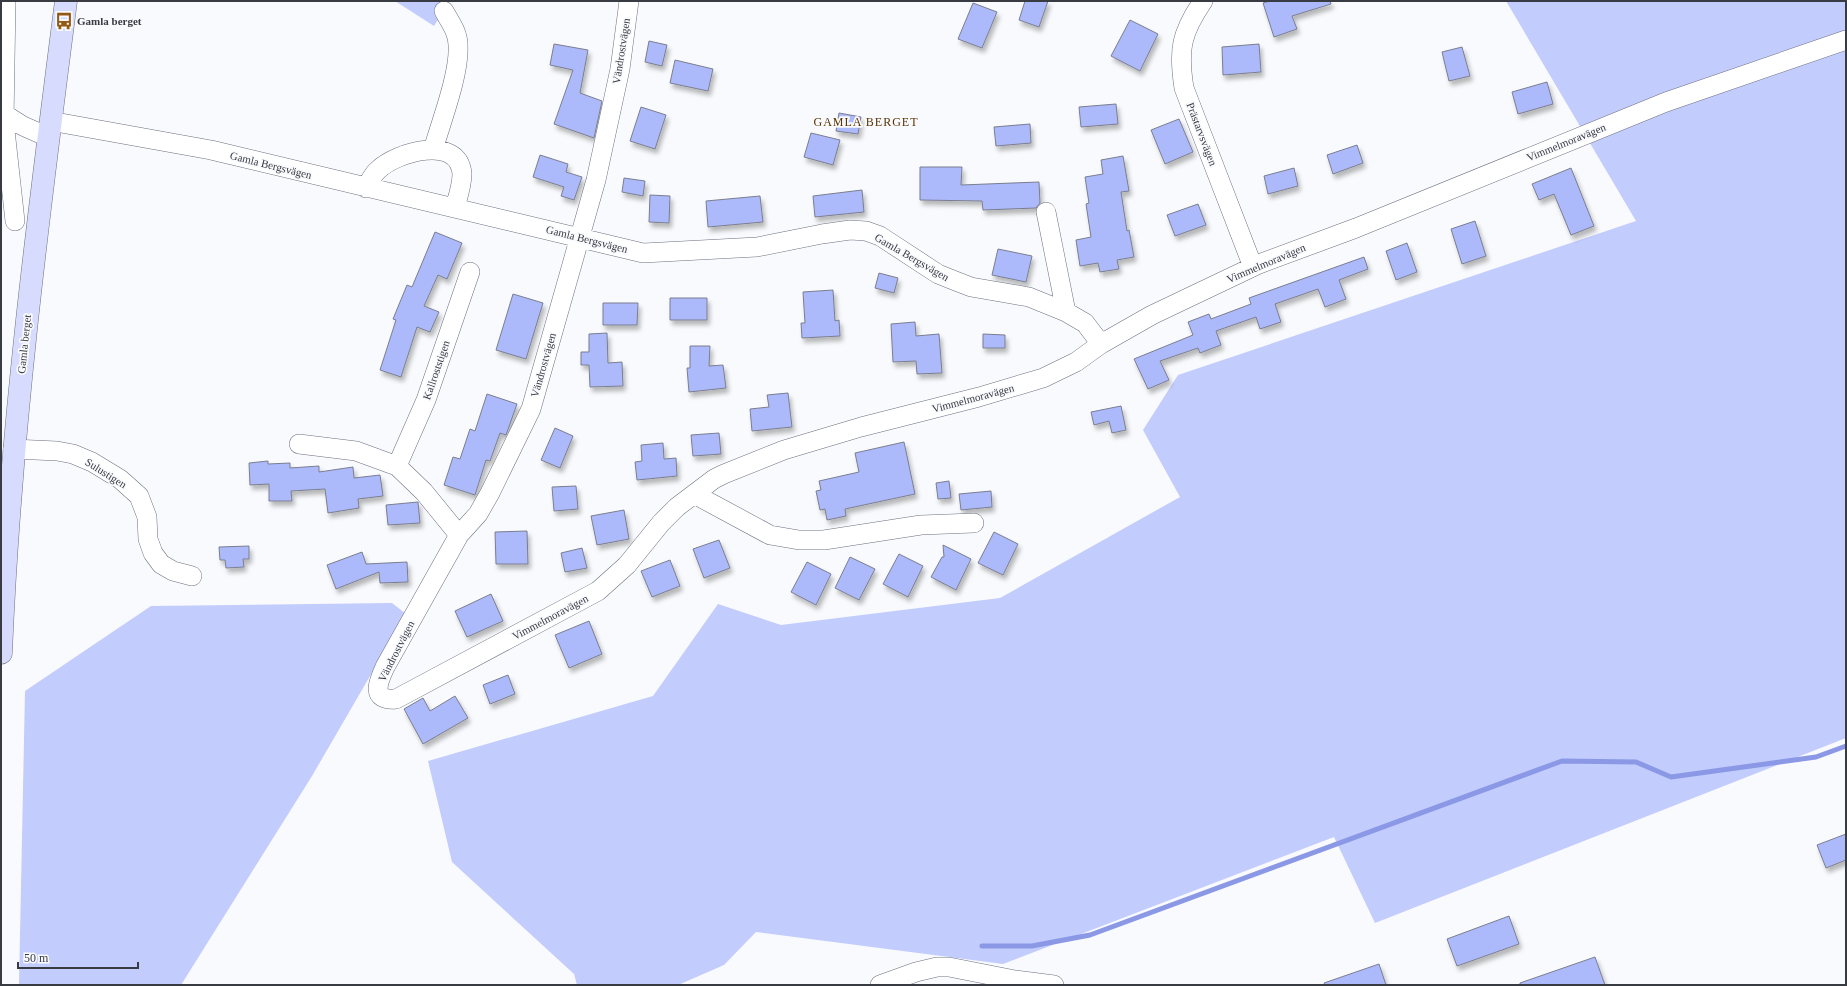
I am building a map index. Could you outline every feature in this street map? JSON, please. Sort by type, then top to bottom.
[{"type":"main road","name":"Gamla berget","points":[[1,653],[4,532],[25,328],[66,1]]},
{"type":"street","points":[[6,1],[4,114],[7,156],[15,221]]},
{"type":"street","name":"Vändrostvägen","points":[[381,696],[377,689],[378,681],[459,535],[478,514],[490,493],[531,409],[597,173],[620,69],[629,1]]},
{"type":"street","name":"Prästarvsvägen","points":[[1203,1],[1187,26],[1182,43],[1181,68],[1184,88],[1253,267]]},
{"type":"street","points":[[433,150],[454,79],[458,45],[454,28],[444,11]]},
{"type":"street","name":"Vimmelmoravägen","points":[[381,696],[386,699],[396,699],[598,591],[627,565],[661,523],[694,494],[724,474],[784,450],[861,427],[980,397],[1043,378],[1076,362],[1101,344],[1152,315],[1253,267],[1356,228],[1666,102],[1846,40]]},
{"type":"street","name":"Gamla Bergsvägen","points":[[4,114],[23,126],[211,150],[366,188],[579,236],[613,246],[652,253],[757,247],[822,234],[850,230],[866,231],[880,236],[938,274],[971,286],[1029,297],[1066,312],[1085,323],[1101,344]]},
{"type":"street","points":[[366,188],[377,170],[395,159],[411,152],[442,150],[455,158],[462,173],[455,207]]},
{"type":"street","points":[[1046,212],[1066,312]]},
{"type":"street","name":"Kallroststigen","points":[[397,466],[426,400],[470,272]]},
{"type":"street","points":[[299,444],[350,449],[397,466],[424,492],[459,535]]},
{"type":"street","name":"Sulustigen","points":[[13,449],[73,454],[92,462],[120,479],[139,496],[147,517],[148,539],[153,553],[161,564],[173,571],[192,576]]},
{"type":"street","points":[[694,494],[770,535],[799,540],[824,540],[921,525],[974,523]]},
{"type":"street","points":[[880,985],[916,972],[937,967],[949,967],[1015,980],[1054,985]]},
{"type":"shaded area","points":[[395,1],[450,1],[434,26]]},
{"type":"shaded area","points":[[1506,1],[1846,1],[1846,738],[1375,923],[1334,837],[1003,964],[756,932],[724,965],[678,985],[577,985],[574,974],[452,862],[428,761],[653,696],[718,604],[781,625],[1000,598],[1180,497],[1143,430],[1178,375],[1636,221]]},
{"type":"shaded area","points":[[392,603],[406,614],[312,776],[181,985],[19,985],[25,691],[151,606]]},
{"type":"building","points":[[1025,1],[1048,1],[1039,27],[1019,20]]},
{"type":"building","points":[[1270,1],[1330,1],[1331,4],[1292,16],[1297,29],[1274,37],[1263,3]]},
{"type":"building","points":[[973,3],[997,12],[982,48],[958,39]]},
{"type":"building","points":[[1130,20],[1158,34],[1140,71],[1111,56]]},
{"type":"building","points":[[649,41],[667,45],[662,66],[645,62]]},
{"type":"building","points":[[554,44],[588,50],[580,93],[602,101],[594,138],[554,124],[573,70],[550,65]]},
{"type":"building","points":[[1259,44],[1261,72],[1223,75],[1222,47]]},
{"type":"building","points":[[1462,47],[1470,76],[1449,81],[1442,52]]},
{"type":"building","points":[[675,60],[713,69],[708,91],[670,83]]},
{"type":"building","points":[[1547,82],[1553,104],[1518,114],[1512,92]]},
{"type":"building","points":[[1116,104],[1118,124],[1081,127],[1079,107]]},
{"type":"building","points":[[641,107],[666,115],[655,149],[630,141]]},
{"type":"building","points":[[839,113],[861,117],[858,134],[836,131]]},
{"type":"building","points":[[1179,119],[1193,152],[1165,164],[1151,130]]},
{"type":"building","points":[[1030,124],[1031,143],[996,146],[994,127]]},
{"type":"building","points":[[811,133],[840,140],[833,165],[804,157]]},
{"type":"building","points":[[1357,145],[1363,163],[1333,174],[1327,155]]},
{"type":"building","points":[[540,155],[568,164],[566,172],[582,177],[574,200],[561,196],[564,187],[533,177]]},
{"type":"building","points":[[1123,156],[1129,191],[1121,192],[1127,231],[1129,230],[1134,257],[1117,260],[1119,269],[1100,272],[1098,263],[1080,266],[1076,240],[1091,237],[1086,204],[1089,203],[1085,177],[1103,174],[1101,160]]},
{"type":"building","points":[[920,167],[962,167],[961,185],[1039,182],[1040,203],[1036,208],[983,210],[982,201],[920,200]]},
{"type":"building","points":[[1294,168],[1298,186],[1268,194],[1264,176]]},
{"type":"building","points":[[1571,168],[1594,226],[1571,235],[1554,194],[1539,200],[1532,184]]},
{"type":"building","points":[[624,178],[645,181],[643,196],[622,192]]},
{"type":"building","points":[[862,190],[864,212],[815,217],[813,196]]},
{"type":"building","points":[[650,195],[670,196],[669,223],[649,222]]},
{"type":"building","points":[[760,196],[763,222],[708,227],[706,201]]},
{"type":"building","points":[[1198,204],[1206,225],[1175,236],[1167,215]]},
{"type":"building","points":[[1475,221],[1486,256],[1462,264],[1451,229]]},
{"type":"building","points":[[435,232],[462,243],[447,279],[438,275],[424,306],[439,312],[430,332],[417,327],[401,377],[380,370],[396,320],[393,319],[407,285],[412,287]]},
{"type":"building","points":[[1407,243],[1417,272],[1396,280],[1386,251]]},
{"type":"building","points":[[998,249],[1032,256],[1026,282],[992,275]]},
{"type":"building","points":[[1364,257],[1368,269],[1339,280],[1346,299],[1325,307],[1318,289],[1275,304],[1281,322],[1260,329],[1256,317],[1216,331],[1221,345],[1200,353],[1198,348],[1160,361],[1169,380],[1148,389],[1134,359],[1193,335],[1188,322],[1209,314],[1211,319],[1251,304],[1249,298]]},
{"type":"building","points":[[879,273],[898,278],[894,293],[875,288]]},
{"type":"building","points":[[833,290],[835,321],[839,320],[840,336],[802,338],[801,323],[805,323],[803,292]]},
{"type":"building","points":[[513,294],[543,303],[526,359],[496,350]]},
{"type":"building","points":[[670,298],[707,298],[707,320],[670,320]]},
{"type":"building","points":[[603,303],[638,303],[637,325],[603,325]]},
{"type":"building","points":[[915,322],[916,336],[939,334],[942,373],[917,374],[916,361],[893,362],[891,324]]},
{"type":"building","points":[[607,333],[608,363],[622,362],[623,386],[590,387],[589,365],[581,365],[581,352],[589,352],[589,334]]},
{"type":"building","points":[[983,334],[1005,335],[1005,348],[983,348]]},
{"type":"building","points":[[690,346],[710,346],[709,366],[723,365],[726,388],[689,392],[687,368],[690,368]]},
{"type":"building","points":[[788,393],[792,427],[752,431],[750,409],[769,407],[767,395]]},
{"type":"building","points":[[487,394],[517,404],[506,435],[500,433],[490,461],[486,460],[475,495],[444,485],[453,457],[460,459],[470,429],[475,431]]},
{"type":"building","points":[[1121,406],[1126,430],[1112,433],[1109,421],[1094,425],[1091,412]]},
{"type":"building","points":[[555,428],[573,436],[560,468],[541,460]]},
{"type":"building","points":[[719,433],[721,454],[693,456],[691,435]]},
{"type":"building","points":[[904,442],[915,494],[845,509],[846,516],[827,520],[825,509],[820,510],[816,491],[821,490],[819,481],[859,472],[855,453]]},
{"type":"building","points":[[663,443],[664,459],[676,458],[677,476],[637,480],[635,462],[642,461],[641,445]]},
{"type":"building","points":[[268,461],[268,464],[290,463],[290,468],[319,466],[319,472],[353,467],[354,478],[380,475],[383,496],[358,499],[359,508],[328,513],[325,489],[291,491],[292,501],[269,501],[269,484],[250,485],[249,463]]},
{"type":"building","points":[[949,481],[951,498],[938,499],[936,483]]},
{"type":"building","points":[[576,486],[578,509],[554,511],[552,487]]},
{"type":"building","points":[[991,491],[992,507],[961,510],[959,494]]},
{"type":"building","points":[[418,502],[420,523],[388,525],[386,505]]},
{"type":"building","points":[[624,510],[629,539],[597,545],[591,516]]},
{"type":"building","points":[[527,531],[528,564],[496,564],[495,532]]},
{"type":"building","points":[[994,532],[1018,544],[1003,575],[978,563]]},
{"type":"building","points":[[719,540],[730,568],[704,578],[693,549]]},
{"type":"building","points":[[943,545],[971,559],[956,590],[931,577],[942,557],[944,557]]},
{"type":"building","points":[[249,546],[249,559],[243,559],[244,567],[226,568],[225,560],[220,560],[219,547]]},
{"type":"building","points":[[582,548],[587,568],[565,572],[561,553]]},
{"type":"building","points":[[362,552],[366,564],[407,562],[408,582],[380,583],[379,572],[336,589],[327,565]]},
{"type":"building","points":[[899,554],[923,566],[908,597],[883,584]]},
{"type":"building","points":[[850,557],[875,569],[859,600],[835,588]]},
{"type":"building","points":[[670,560],[680,586],[652,597],[641,571]]},
{"type":"building","points":[[807,562],[831,574],[816,605],[791,592]]},
{"type":"building","points":[[491,594],[503,621],[467,637],[455,611]]},
{"type":"building","points":[[589,621],[602,654],[569,668],[555,635]]},
{"type":"building","points":[[508,675],[515,694],[490,704],[483,685]]},
{"type":"building","points":[[455,696],[468,718],[423,744],[404,709],[423,698],[430,711]]},
{"type":"building","points":[[1846,834],[1846,860],[1826,868],[1817,845]]},
{"type":"building","points":[[1509,916],[1519,944],[1457,966],[1447,939]]},
{"type":"building","points":[[1595,957],[1605,985],[1520,985],[1520,983]]},
{"type":"building","points":[[1379,964],[1386,985],[1325,985],[1324,983]]},
{"type":"waterway","points":[[982,946],[1032,946],[1090,935],[1562,761],[1636,762],[1671,777],[1816,757],[1846,746]]},
{"type":"place","name":"Gamla berget","points":[[64,21]]},
{"type":"district","name":"GAMLA BERGET","points":[[866,122]]}]
